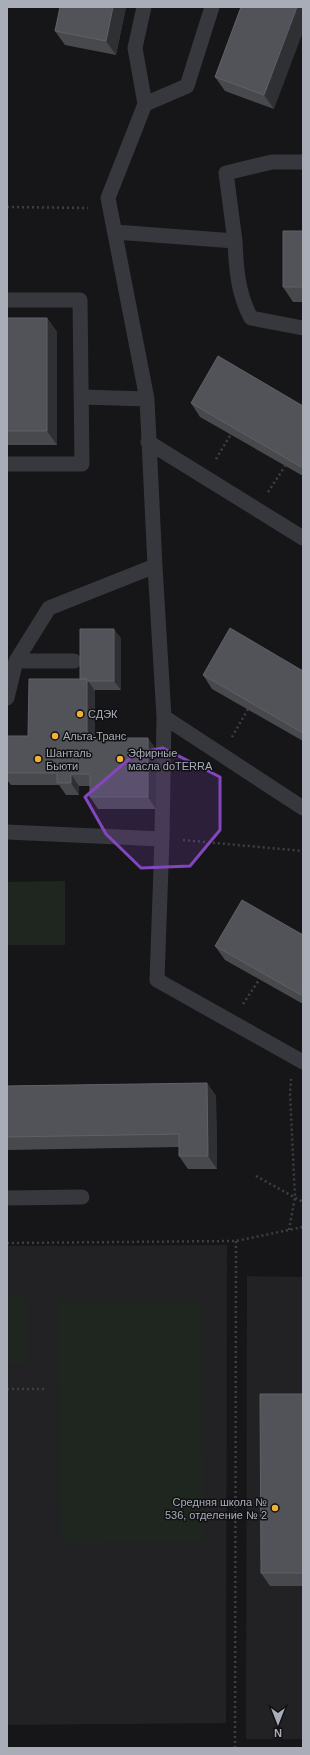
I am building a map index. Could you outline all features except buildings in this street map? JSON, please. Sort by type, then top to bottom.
[{"type":"lane","points":[[144,7],[135,48],[145,104],[108,198],[147,399],[148,442],[164,717],[162,839],[157,980],[231,1023],[303,1062]]},
{"type":"lane","points":[[145,104],[187,86],[212,7]]},
{"type":"lane","points":[[303,162],[272,162],[226,173],[235,241],[237,277],[247,310],[251,318],[303,328]]},
{"type":"lane","points":[[115,232],[235,241]]},
{"type":"lane","points":[[7,300],[80,300],[82,397],[82,464],[7,464]]},
{"type":"lane","points":[[82,397],[147,399]]},
{"type":"lane","points":[[148,442],[303,538]]},
{"type":"lane","points":[[7,698],[16,660],[49,608],[155,566]]},
{"type":"lane","points":[[16,660],[74,660]]},
{"type":"lane","points":[[164,717],[303,808]]},
{"type":"lane","points":[[7,832],[162,839]]},
{"type":"lane","points":[[7,1198],[82,1197]]},
{"type":"path","points":[[7,207],[89,208],[108,198]]},
{"type":"path","points":[[205,478],[231,434]]},
{"type":"path","points":[[257,509],[285,466]]},
{"type":"path","points":[[222,754],[248,709]]},
{"type":"path","points":[[162,839],[303,851]]},
{"type":"path","points":[[231,1023],[259,980]]},
{"type":"path","points":[[289,1230],[295,1197],[290,1093]]},
{"type":"path","points":[[256,1176],[303,1202]]},
{"type":"path","points":[[7,1243],[236,1241],[303,1227]]},
{"type":"path","points":[[235,1748],[236,1241]]},
{"type":"path","points":[[7,1389],[45,1389]]},
{"type":"highlighted area","points":[[163,748],[220,777],[220,830],[190,866],[141,868],[106,834],[85,797],[136,753]]},
{"type":"shaded area","points":[[65,881],[65,945],[7,945],[7,882]]},
{"type":"shaded area","points":[[227,1245],[226,1723],[7,1725],[7,1246]]},
{"type":"shaded area","name":"Средняя школа № 536, отделение № 2","points":[[247,1276],[303,1277],[303,1739],[246,1739]]},
{"type":"shaded area","points":[[7,1298],[26,1298],[26,1364],[7,1364]]},
{"type":"shaded area","points":[[201,1301],[204,1541],[61,1543],[58,1302]]},
{"type":"place","name":"СДЭК","points":[[80,714]]},
{"type":"place","name":"Альта-Транс","points":[[55,736]]},
{"type":"place","name":"Шанталь Бьюти","points":[[38,759]]},
{"type":"place","name":"Эфирные масла doTERRA","points":[[120,759]]},
{"type":"place","name":"Средняя школа № 536, отделение № 2","points":[[275,1508]]}]
